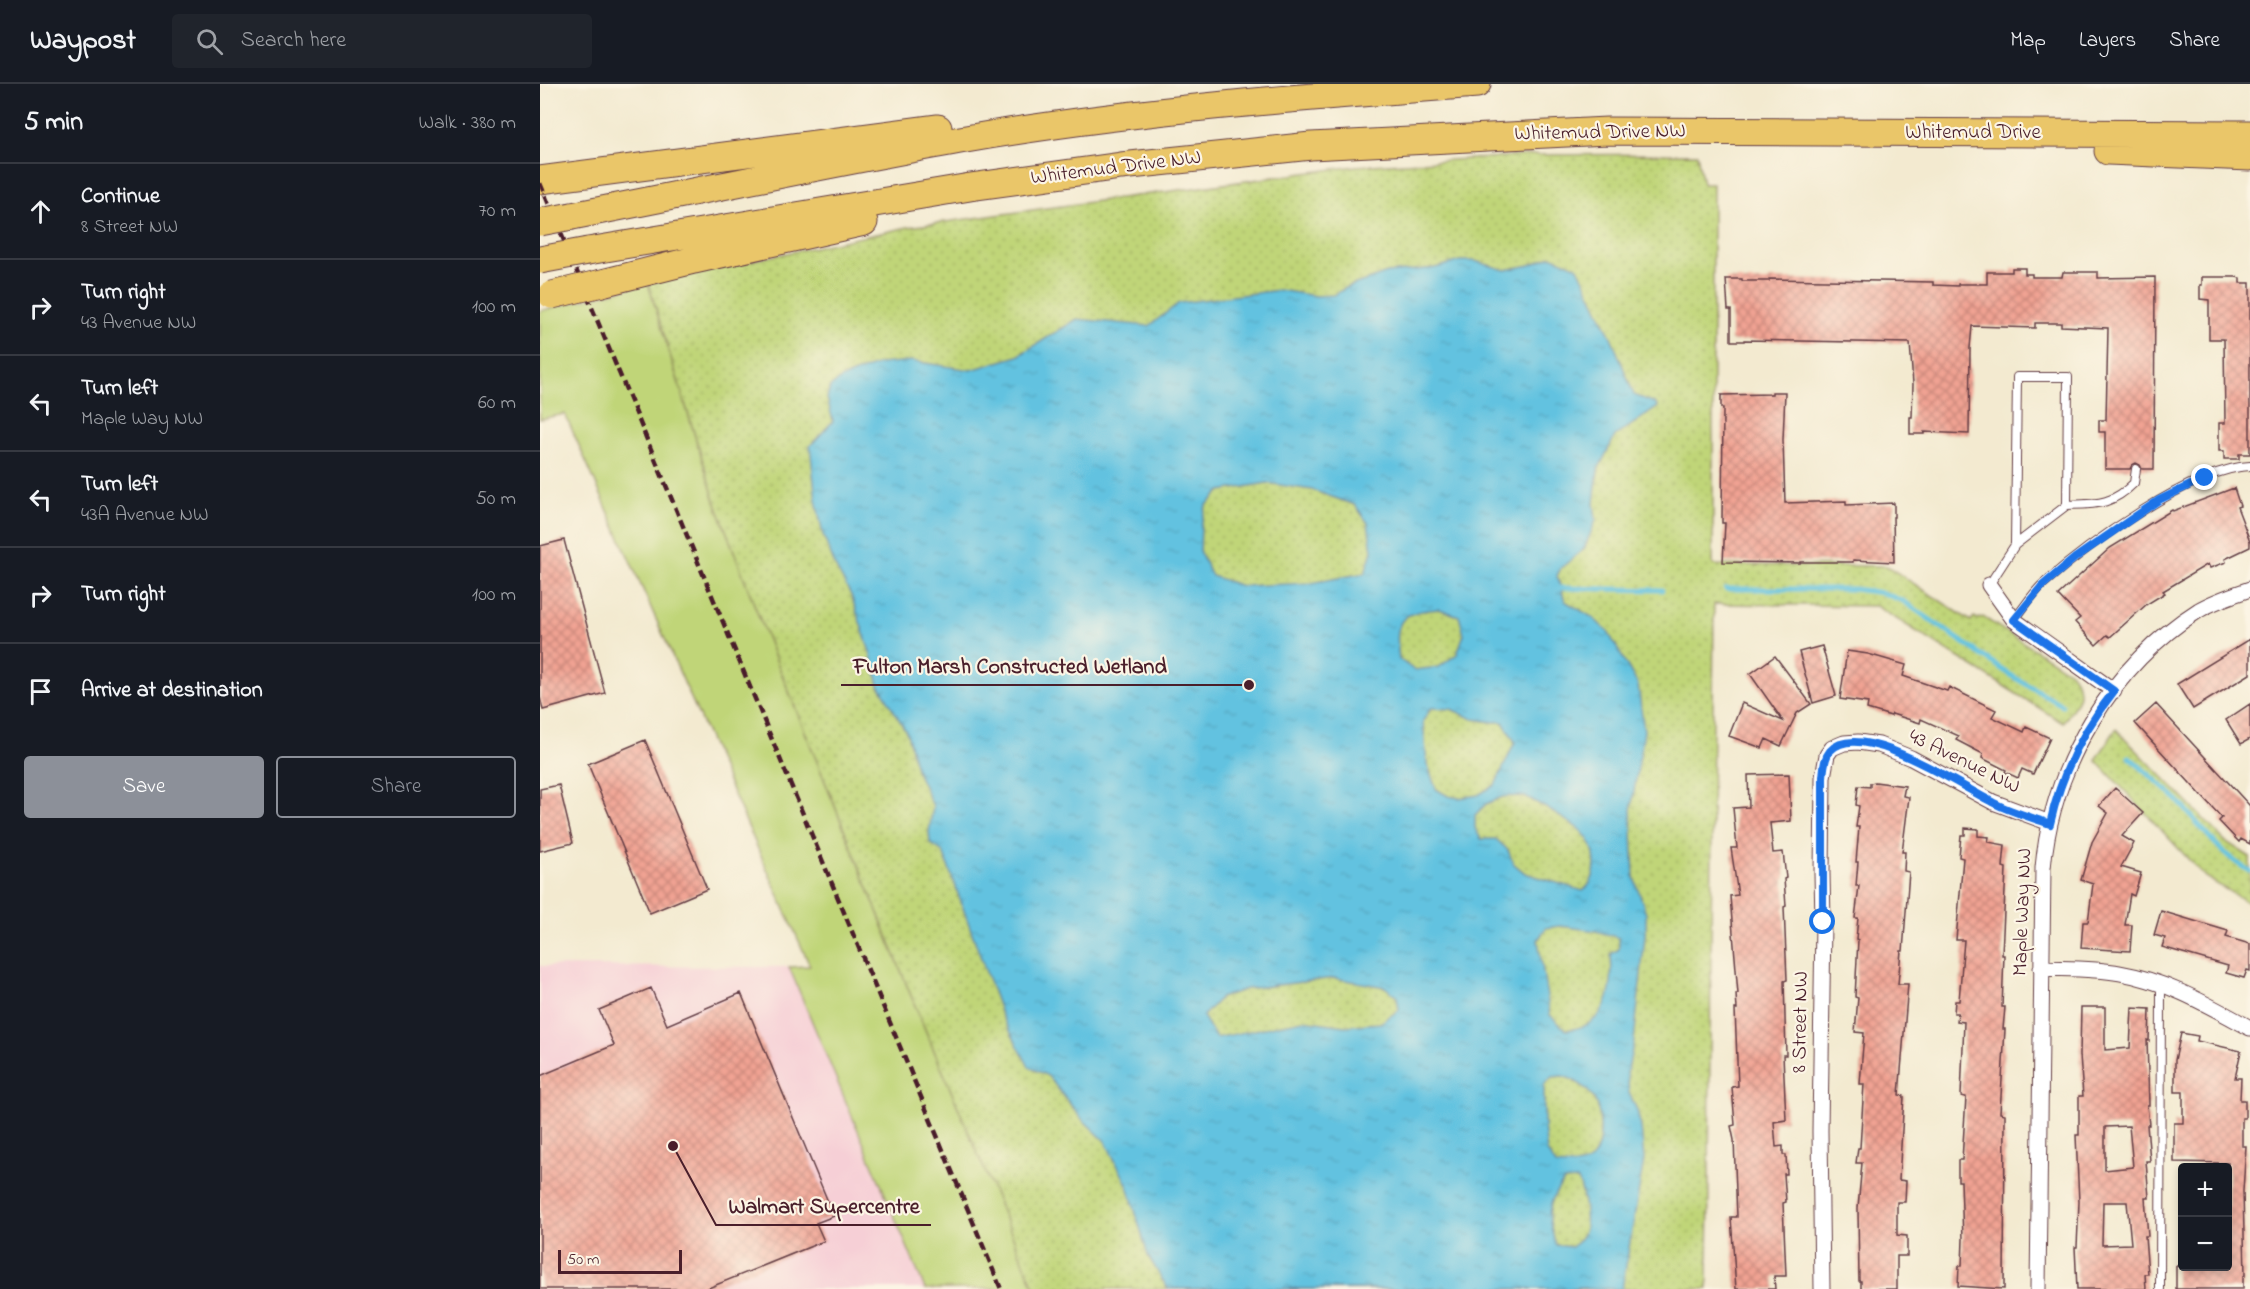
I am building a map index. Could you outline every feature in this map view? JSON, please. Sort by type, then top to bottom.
[{"type":"highway","points":[[540,222],[961,140],[1122,116],[1308,96],[1477,84]]},
{"type":"highway","points":[[547,179],[924,129],[1122,116]]},
{"type":"highway","name":"Whitemud Drive","points":[[1697,132],[2250,134]]},
{"type":"highway","name":"Whitemud Drive NW","points":[[540,260],[970,187],[1121,166],[1311,146],[1387,141],[1534,133],[1697,132]]},
{"type":"highway","points":[[1762,133],[2250,157]]},
{"type":"highway","points":[[546,297],[694,260],[1121,166]]},
{"type":"street","points":[[1989,585],[2014,620],[2114,691]]},
{"type":"street","name":"Maple Way NW","points":[[2038,1289],[2043,868],[2050,824],[2058,794],[2070,761],[2095,715],[2146,654],[2174,628],[2202,609],[2250,589]]},
{"type":"street","name":"43 Avenue NW","points":[[1827,755],[1832,748],[1844,743],[1879,745],[1911,758],[1993,802],[2050,824]]},
{"type":"street","name":"8 Street NW","points":[[1822,1289],[1820,1131],[1822,873],[1823,777],[1827,755]]},
{"type":"street","points":[[2042,969],[2117,972],[2161,984],[2187,994],[2250,1028]]},
{"type":"lane","points":[[2015,545],[2017,377],[2068,377],[2067,505]]},
{"type":"lane","points":[[2014,620],[2042,586],[2117,527],[2159,500],[2205,478],[2250,466]]},
{"type":"lane","points":[[1989,585],[2015,545],[2067,505],[2103,504],[2121,496],[2134,483],[2136,469]]},
{"type":"lane","points":[[2160,1289],[2161,984]]},
{"type":"shaded area","points":[[540,966],[789,967],[925,1289],[540,1289]]},
{"type":"green space","points":[[1697,154],[1703,184],[1713,184],[1713,565],[1887,566],[1971,621],[1974,617],[1978,619],[1983,617],[2070,672],[2078,686],[2076,704],[2063,723],[1876,606],[1714,604],[1708,1289],[1035,1289],[914,1003],[761,622],[716,504],[648,283],[908,227],[1356,166],[1532,155]]},
{"type":"green space","points":[[648,283],[716,504],[761,622],[914,1003],[1035,1289],[925,1289],[789,967],[810,966],[565,414],[540,419],[540,311]]},
{"type":"green space","points":[[2116,729],[2225,841],[2250,857],[2250,904],[2205,877],[2096,760]]},
{"type":"water","points":[[1551,256],[1578,267],[1612,339],[1634,395],[1655,403],[1658,407],[1615,436],[1598,470],[1594,503],[1596,520],[1584,549],[1561,568],[1557,576],[1565,601],[1592,617],[1608,632],[1638,685],[1644,731],[1631,810],[1634,877],[1646,913],[1646,926],[1634,1041],[1627,1073],[1629,1093],[1637,1110],[1641,1127],[1644,1160],[1622,1289],[1578,1287],[1576,1289],[1168,1289],[1148,1256],[1128,1186],[1105,1141],[1081,1118],[1048,1076],[1029,1067],[1001,1014],[943,852],[930,843],[929,832],[933,806],[916,769],[907,733],[879,685],[851,595],[836,568],[823,535],[816,500],[810,446],[833,421],[827,398],[830,387],[842,378],[879,364],[911,361],[971,370],[1018,356],[1077,319],[1149,326],[1179,303],[1279,290],[1316,296],[1334,295],[1347,287],[1387,273],[1435,268],[1460,261],[1475,261],[1505,270],[1530,265]],"holes":[[[1267,483],[1312,490],[1355,505],[1368,523],[1372,551],[1365,573],[1311,583],[1242,586],[1212,576],[1200,553],[1201,525],[1206,506],[1221,491]],[[1439,609],[1459,616],[1464,634],[1457,654],[1439,667],[1414,670],[1399,659],[1399,626],[1402,620],[1416,612]],[[1431,708],[1451,709],[1473,719],[1503,722],[1515,742],[1495,785],[1478,795],[1459,798],[1448,796],[1436,789],[1427,763],[1423,721]],[[1517,796],[1526,797],[1555,813],[1582,832],[1591,846],[1595,862],[1588,885],[1583,891],[1525,873],[1513,863],[1508,850],[1496,839],[1481,839],[1475,828],[1475,815],[1486,804],[1502,797]],[[1560,926],[1596,931],[1619,938],[1619,949],[1611,954],[1611,980],[1606,1004],[1592,1022],[1566,1030],[1550,1015],[1538,940],[1546,928]],[[1334,978],[1385,987],[1397,997],[1399,1010],[1380,1023],[1345,1026],[1303,1020],[1216,1038],[1203,1016],[1220,998],[1246,989]],[[1563,1076],[1580,1084],[1593,1097],[1599,1113],[1599,1143],[1596,1152],[1584,1164],[1556,1165],[1547,1152],[1544,1126],[1544,1085],[1552,1077]],[[1578,1180],[1582,1191],[1585,1227],[1582,1236],[1572,1247],[1556,1245],[1551,1227],[1551,1204],[1564,1181]]]},
{"type":"building","points":[[2012,268],[2025,268],[2025,274],[2032,274],[2032,277],[2062,277],[2063,272],[2098,272],[2098,278],[2155,277],[2154,469],[2142,469],[2136,463],[2130,469],[2105,469],[2105,432],[2099,432],[2099,420],[2106,420],[2108,328],[2061,326],[2061,323],[2035,323],[2035,328],[1972,326],[1969,434],[1924,432],[1924,434],[1910,434],[1913,384],[1910,343],[1731,341],[1731,310],[1728,310],[1726,279],[1933,282],[1933,285],[1958,286],[1958,284],[1987,284],[1987,272],[2012,272]]},
{"type":"building","points":[[2202,277],[2236,277],[2240,278],[2240,283],[2250,283],[2250,454],[2239,454],[2239,459],[2224,459],[2224,451],[2219,451],[2219,423],[2225,423],[2224,339],[2209,339],[2209,300],[2200,299]]},
{"type":"building","points":[[1772,392],[1785,392],[1783,440],[1785,503],[1846,501],[1846,505],[1894,503],[1894,562],[1853,560],[1853,562],[1800,563],[1723,562],[1725,523],[1722,523],[1723,408],[1721,408],[1721,395],[1772,394]]},
{"type":"building","points":[[2234,488],[2240,506],[2237,507],[2250,541],[2250,547],[2225,559],[2226,562],[2210,568],[2208,564],[2163,591],[2165,593],[2147,604],[2110,637],[2107,635],[2096,645],[2075,622],[2080,618],[2058,595],[2110,548],[2172,510]]},
{"type":"building","points":[[564,540],[605,693],[543,710],[540,697],[540,546]]},
{"type":"building","points":[[2250,639],[2250,674],[2193,709],[2177,684]]},
{"type":"building","points":[[1822,646],[1836,696],[1813,703],[1799,652]]},
{"type":"building","points":[[1847,651],[1868,654],[1906,665],[1903,676],[1947,691],[1949,687],[1996,710],[1992,717],[2024,732],[2026,727],[2050,738],[2033,774],[2022,769],[2018,778],[2005,772],[2006,770],[1982,758],[1983,754],[1956,740],[1959,736],[1921,719],[1920,723],[1892,714],[1891,716],[1867,709],[1868,703],[1840,699]]},
{"type":"building","points":[[1775,656],[1811,704],[1797,713],[1781,746],[1766,739],[1762,748],[1729,736],[1742,703],[1783,721],[1750,674]]},
{"type":"building","points":[[2156,704],[2250,806],[2250,844],[2241,839],[2239,842],[2219,821],[2222,818],[2135,723]]},
{"type":"building","points":[[2250,704],[2250,739],[2241,744],[2226,720]]},
{"type":"building","points":[[645,740],[707,889],[650,913],[588,764]]},
{"type":"building","points":[[1789,774],[1791,821],[1770,823],[1773,853],[1783,852],[1786,878],[1784,879],[1786,906],[1784,907],[1787,980],[1784,981],[1786,1055],[1783,1055],[1786,1120],[1774,1122],[1776,1147],[1783,1146],[1783,1155],[1786,1155],[1787,1174],[1784,1174],[1786,1202],[1783,1203],[1786,1276],[1774,1276],[1775,1289],[1736,1289],[1731,1217],[1737,1217],[1734,1140],[1731,1126],[1735,1125],[1732,1087],[1738,1086],[1735,1009],[1737,1009],[1736,994],[1738,994],[1730,896],[1738,895],[1731,848],[1737,848],[1733,808],[1749,807],[1748,775]]},
{"type":"building","points":[[1870,783],[1905,786],[1903,796],[1909,797],[1902,852],[1905,852],[1904,871],[1909,872],[1898,984],[1908,984],[1899,1095],[1904,1096],[1899,1180],[1906,1181],[1905,1202],[1897,1202],[1897,1235],[1907,1236],[1907,1256],[1897,1256],[1897,1289],[1861,1289],[1861,1281],[1859,1281],[1858,1208],[1862,1163],[1856,1163],[1858,1148],[1860,1148],[1864,1084],[1860,1084],[1864,1033],[1855,1032],[1858,998],[1855,997],[1858,918],[1855,918],[1859,886],[1856,886],[1859,827],[1856,827],[1859,806],[1856,805],[1858,786],[1870,787]]},
{"type":"building","points":[[559,785],[573,843],[540,851],[540,789]]},
{"type":"building","points":[[2115,788],[2143,813],[2122,836],[2134,843],[2121,867],[2141,873],[2134,896],[2130,894],[2125,925],[2132,925],[2130,951],[2081,948],[2083,922],[2088,922],[2093,884],[2081,880],[2092,842],[2108,813],[2099,806]]},
{"type":"building","points":[[1965,828],[1978,829],[1978,836],[1989,837],[1988,842],[2005,845],[2002,1007],[2005,1007],[2003,1029],[2005,1029],[2000,1113],[2005,1114],[2004,1289],[1958,1286],[1959,1266],[1962,1266],[1963,1239],[1958,1160],[1962,1160],[1966,1097],[1961,1096],[1964,1022],[1957,1021],[1958,1013],[1954,1013],[1955,1001],[1959,1001],[1964,940],[1956,940],[1963,858],[1959,857],[1961,835],[1965,835]]},
{"type":"building","points":[[2161,911],[2228,931],[2226,937],[2250,944],[2250,971],[2247,970],[2244,978],[2226,973],[2228,966],[2162,947],[2165,938],[2154,935]]},
{"type":"building","points":[[651,988],[667,1025],[741,993],[834,1216],[816,1223],[824,1241],[706,1289],[540,1289],[540,1076],[614,1045],[599,1010]]},
{"type":"building","points":[[2081,1007],[2105,1007],[2105,1050],[2130,1048],[2132,1008],[2150,1009],[2149,1041],[2147,1040],[2149,1125],[2147,1125],[2150,1161],[2146,1161],[2149,1198],[2145,1198],[2148,1236],[2145,1236],[2148,1274],[2145,1274],[2146,1289],[2077,1289],[2075,1247],[2077,1247],[2079,1202],[2076,1135],[2079,1135],[2079,1096],[2083,1096],[2080,1055]],"holes":[[[2129,1126],[2133,1167],[2105,1170],[2105,1127]],[[2103,1202],[2127,1202],[2131,1244],[2102,1245]]]},
{"type":"building","points":[[2181,1033],[2198,1036],[2197,1041],[2241,1051],[2235,1078],[2241,1078],[2240,1100],[2245,1100],[2245,1118],[2242,1118],[2242,1146],[2246,1146],[2243,1191],[2245,1276],[2243,1276],[2243,1289],[2176,1289],[2176,1266],[2178,1266],[2178,1271],[2232,1271],[2232,1163],[2174,1162],[2174,1123],[2183,1123],[2183,1092],[2175,1092],[2175,1060]]},
{"type":"waterway","points":[[1561,588],[1662,590]]},
{"type":"waterway","points":[[1726,589],[1854,589],[1883,593],[1903,601],[2012,676],[2062,705]]},
{"type":"waterway","points":[[2129,757],[2177,800],[2229,857],[2250,871]]},
{"type":"railway","points":[[540,183],[1001,1289]]},
{"type":"place","name":"Fulton Marsh Constructed Wetland","points":[[1249,685]]},
{"type":"place","name":"Walmart Supercentre","points":[[673,1146]]},
{"type":"route","points":[[1823,922],[1823,777],[1825,760],[1832,748],[1844,743],[1858,742],[1879,745],[1911,758],[1993,802],[2050,824],[2070,761],[2095,715],[2114,691],[2014,620],[2042,586],[2075,558],[2159,500],[2205,478]]}]
